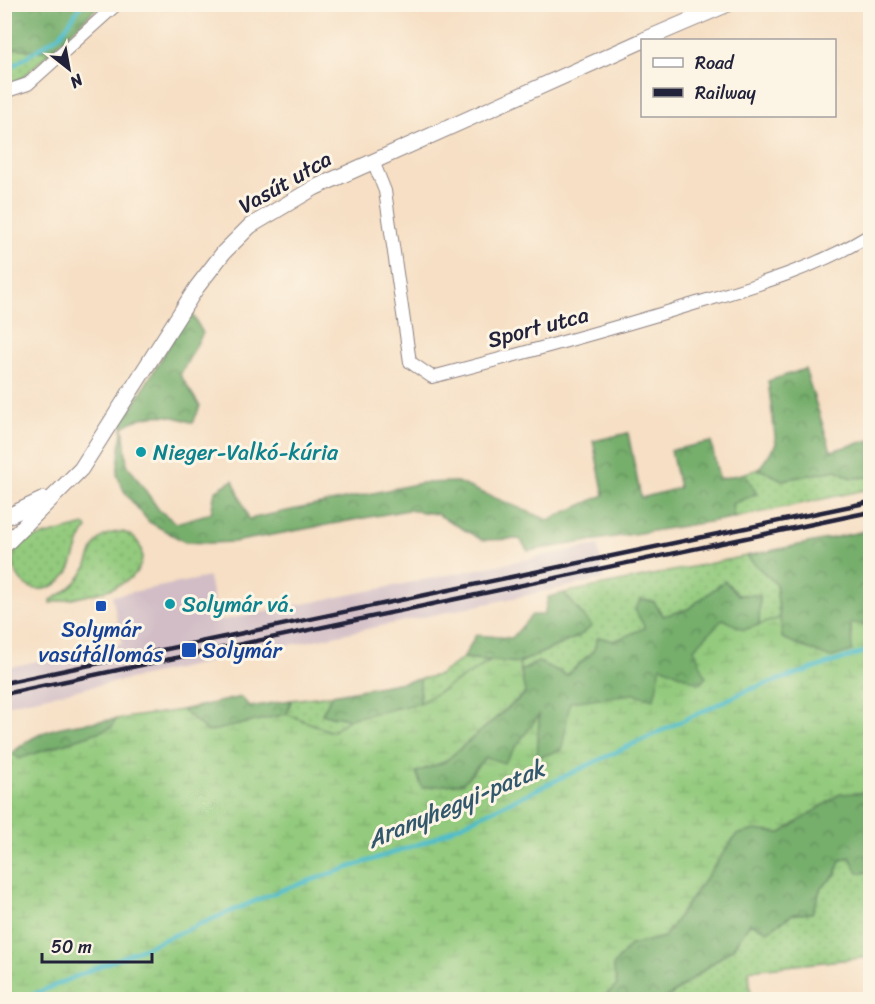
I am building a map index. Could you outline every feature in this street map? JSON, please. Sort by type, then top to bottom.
[{"type":"street","points":[[4,92],[28,84],[117,4]]},
{"type":"street","name":"Vasút utca","points":[[648,39],[728,4]]},
{"type":"street","name":"Vasút utca","points":[[4,546],[81,469],[101,441],[197,287],[235,239],[276,208],[373,161],[641,42]]},
{"type":"street","name":"Sport utca","points":[[373,161],[385,191],[410,362],[432,377],[608,331],[794,273],[838,255],[870,235]]},
{"type":"street","name":"Vasút utca","points":[[4,518],[58,492]]},
{"type":"shaded area","points":[[598,545],[604,579],[5,705],[5,668],[122,643],[112,596],[209,577],[218,621]]},
{"type":"green space","points":[[5,4],[100,5],[50,52],[15,48],[5,55]]},
{"type":"green space","points":[[15,48],[50,52],[22,78],[5,86],[5,55]]},
{"type":"green space","points":[[190,311],[203,333],[180,375],[200,406],[193,423],[175,417],[158,416],[140,419],[123,427],[127,464],[159,510],[176,523],[211,513],[215,491],[233,480],[249,519],[421,483],[457,482],[548,520],[604,495],[593,441],[628,433],[641,498],[679,488],[671,450],[711,442],[719,479],[745,473],[757,494],[732,504],[734,518],[528,551],[520,539],[482,540],[437,514],[408,510],[234,542],[185,542],[149,522],[125,493],[117,475],[123,422]]},
{"type":"green space","points":[[805,369],[831,451],[870,440],[870,477],[851,478],[837,470],[782,480],[759,469],[776,444],[768,381]]},
{"type":"green space","points":[[759,469],[783,480],[837,470],[851,478],[870,477],[870,489],[734,518],[731,504],[756,494],[745,473]]},
{"type":"green space","points":[[85,525],[87,529],[79,543],[72,566],[63,579],[44,589],[34,589],[25,585],[19,578],[14,558],[23,535],[27,540]]},
{"type":"green space","points":[[870,530],[870,625],[851,624],[852,652],[830,658],[782,638],[776,584],[746,556]]},
{"type":"green space","points":[[123,532],[136,540],[141,550],[140,567],[132,576],[107,590],[51,603],[51,600],[67,590],[81,576],[98,540],[112,533]]},
{"type":"green space","points":[[746,556],[776,584],[780,618],[759,625],[759,595],[738,595],[725,581],[688,609],[663,617],[654,602],[645,628],[593,652],[567,675],[538,662],[521,671],[519,663],[579,636],[592,626],[564,593]]},
{"type":"green space","points":[[725,581],[738,595],[760,595],[759,625],[744,630],[700,685],[654,699],[634,694],[562,750],[537,758],[539,717],[504,764],[486,757],[463,783],[422,788],[416,772],[444,762],[525,694],[521,671],[538,662],[567,675],[593,652],[598,637],[614,641],[645,628],[635,610],[641,599],[654,602],[663,616],[688,609]]},
{"type":"green space","points":[[564,593],[592,626],[579,636],[519,663],[463,658],[476,635],[512,638],[532,615],[544,615],[548,597]]},
{"type":"green space","points":[[780,618],[782,638],[830,658],[852,651],[851,623],[870,625],[870,792],[840,794],[781,833],[755,830],[736,835],[664,937],[630,945],[613,966],[617,985],[601,999],[5,999],[4,762],[12,753],[19,759],[110,728],[117,719],[182,710],[208,732],[287,714],[332,732],[349,719],[420,703],[491,661],[519,663],[525,693],[444,762],[416,772],[422,788],[463,783],[486,757],[504,763],[539,715],[537,758],[562,750],[570,702],[634,694],[654,699],[661,666],[700,684],[706,677],[694,649],[723,619],[744,630]]},
{"type":"green space","points":[[463,658],[491,661],[420,704],[420,679],[439,675]]},
{"type":"green space","points":[[420,679],[420,704],[349,719],[322,714],[332,695]]},
{"type":"green space","points":[[332,695],[322,714],[349,719],[332,732],[287,714],[291,700]]},
{"type":"green space","points":[[241,697],[250,707],[291,700],[287,714],[208,732],[182,710]]},
{"type":"green space","points":[[117,719],[110,728],[19,759],[12,753],[37,736],[61,727]]},
{"type":"green space","points":[[870,792],[870,872],[858,873],[850,857],[840,860],[836,874],[821,888],[812,913],[793,914],[768,931],[750,923],[733,948],[665,999],[601,1000],[617,985],[613,966],[630,945],[664,937],[736,835],[755,830],[781,833],[840,793]]},
{"type":"green space","points":[[850,857],[858,873],[870,872],[870,957],[749,970],[751,999],[665,1000],[733,948],[750,922],[768,931],[793,914],[812,913],[821,888],[836,874],[839,861]]},
{"type":"waterway","points":[[4,72],[61,34],[82,4]]},
{"type":"waterway","name":"Aranyhegyi-patak","points":[[20,1000],[279,891],[425,842],[748,690],[870,650]]},
{"type":"railway","points":[[4,683],[870,502]]},
{"type":"railway","points":[[4,694],[870,512]]},
{"type":"place","name":"Nieger-Valkó-kúria","points":[[141,452]]},
{"type":"place","name":"Solymár vá.","points":[[170,604]]},
{"type":"place","name":"Solymár vasútállomás","points":[[101,606]]},
{"type":"place","name":"Solymár","points":[[189,650]]}]
